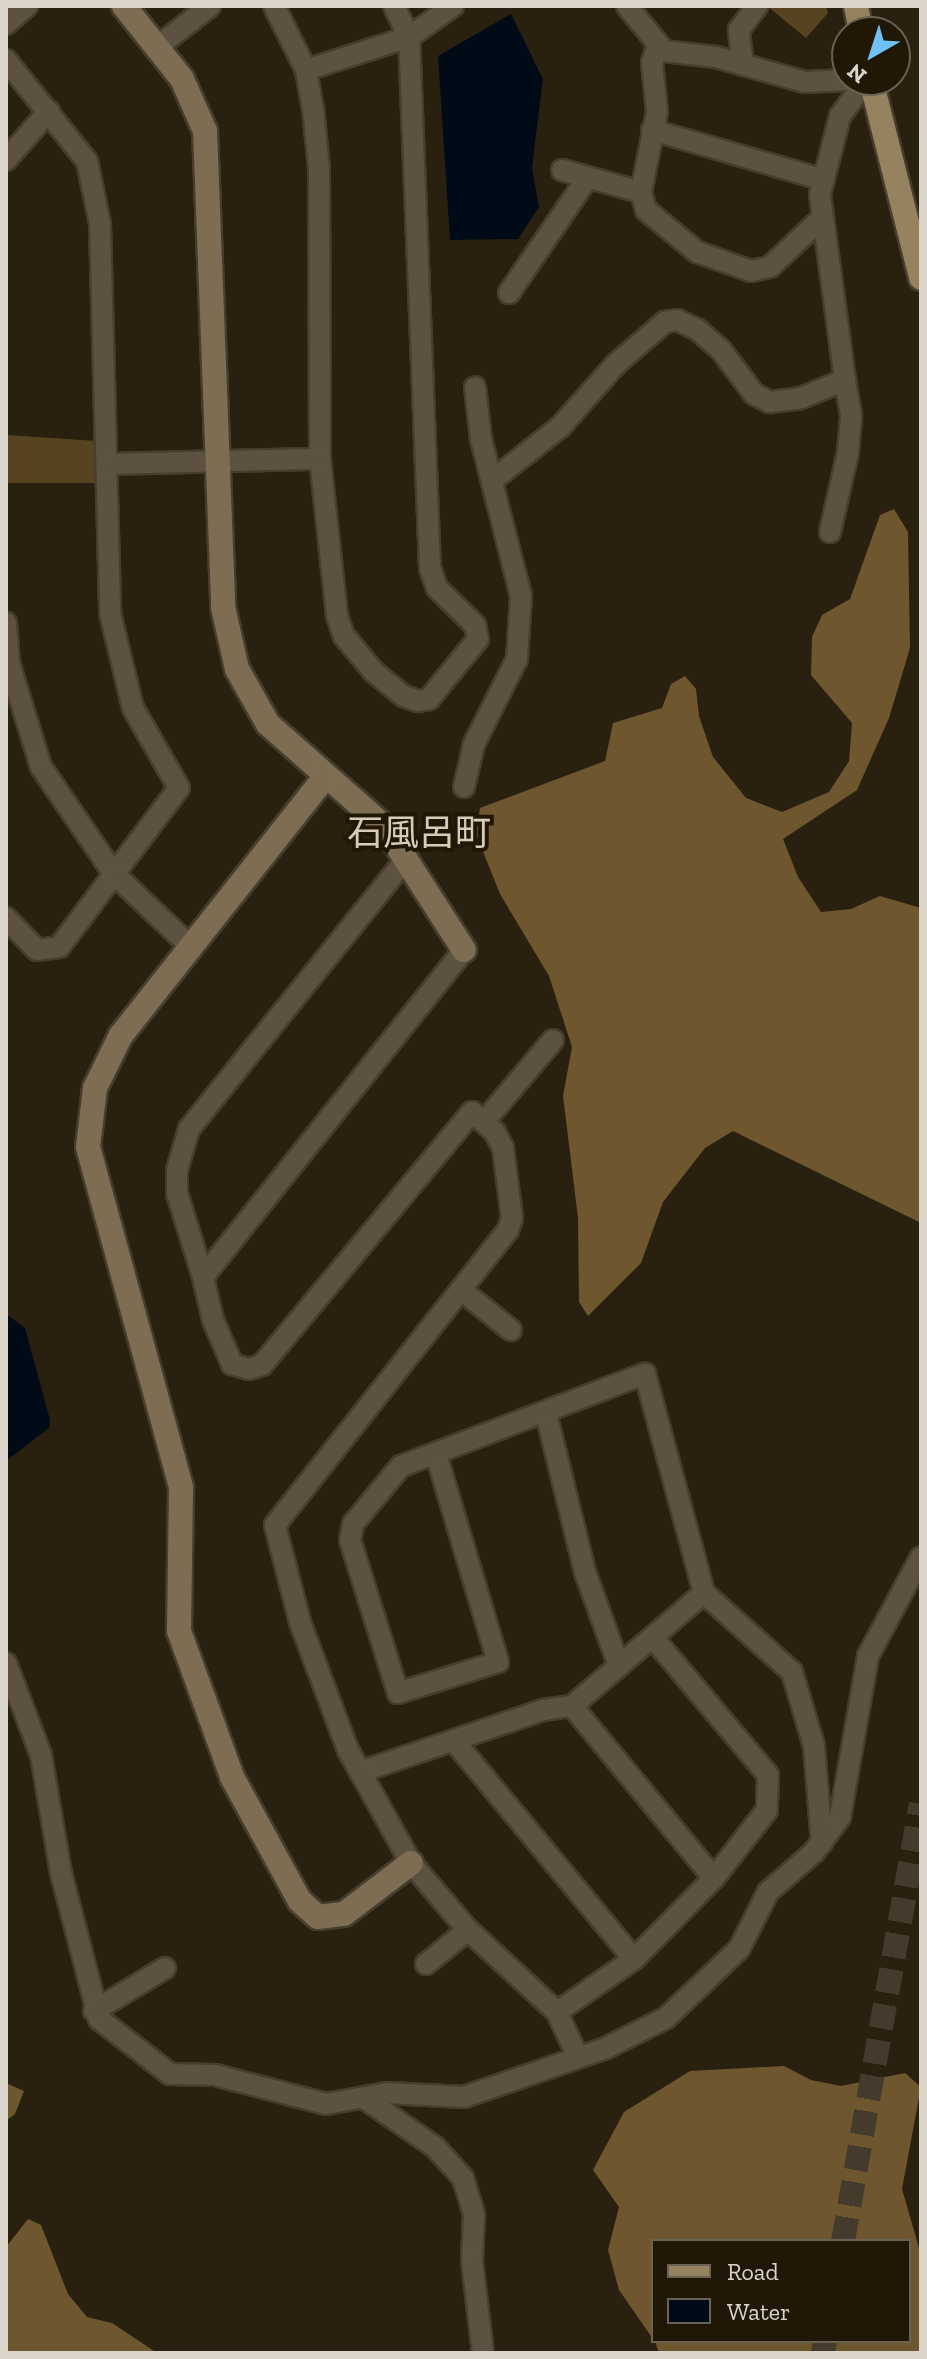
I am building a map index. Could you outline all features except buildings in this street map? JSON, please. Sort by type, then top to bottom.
[{"type":"main road","points":[[873,96],[921,278]]},
{"type":"street","points":[[6,24],[27,6]]},
{"type":"street","points":[[124,6],[157,47],[198,109],[208,149],[223,607],[237,669],[268,724],[385,827],[464,950],[203,1277]]},
{"type":"street","points":[[157,47],[210,6]]},
{"type":"street","points":[[274,6],[306,70],[319,168],[320,459],[332,590],[344,636],[374,672],[404,696],[429,699],[478,639],[475,625],[437,588],[430,568],[409,37],[394,6]]},
{"type":"street","points":[[306,70],[409,37],[453,6]]},
{"type":"street","points":[[627,6],[658,45],[676,54],[743,65],[805,82],[831,81]]},
{"type":"street","points":[[743,65],[739,30],[757,6]]},
{"type":"street","points":[[658,45],[652,62],[658,96],[641,192],[646,210],[697,252],[751,271],[770,267],[822,218]]},
{"type":"street","points":[[6,60],[87,161],[100,224],[109,464],[110,613],[133,708],[179,788],[59,947],[37,950],[6,918]]},
{"type":"street","points":[[830,532],[849,440],[845,380],[822,218],[824,180],[840,116],[856,96]]},
{"type":"street","points":[[6,160],[49,111]]},
{"type":"street","points":[[652,130],[824,180]]},
{"type":"street","points":[[562,170],[641,192]]},
{"type":"street","points":[[509,293],[517,265],[588,177]]},
{"type":"street","points":[[494,479],[561,426],[616,364],[665,322],[677,320],[698,330],[721,350],[754,394],[770,402],[801,398],[845,380]]},
{"type":"street","points":[[464,787],[474,744],[517,659],[521,596],[494,479],[481,439],[475,387]]},
{"type":"street","points":[[109,464],[320,459]]},
{"type":"street","points":[[6,623],[9,663],[41,767],[114,874],[192,948]]},
{"type":"street","points":[[325,777],[106,1060],[89,1117],[88,1147],[181,1488],[178,1598],[187,1664],[232,1777],[305,1906],[324,1919],[337,1917],[411,1863]]},
{"type":"street","points":[[407,858],[189,1129],[177,1170],[177,1193],[224,1353],[240,1368],[262,1365],[472,1112],[484,1122],[503,1148],[512,1218],[508,1230],[275,1525],[317,1675],[360,1772],[411,1863],[468,1930],[557,2012],[577,2055]]},
{"type":"street","points":[[484,1122],[553,1040]]},
{"type":"street","points":[[461,1290],[511,1330]]},
{"type":"street","points":[[436,1454],[498,1662],[398,1693],[350,1540],[353,1524],[401,1466],[645,1374],[704,1593],[792,1672],[814,1746],[822,1843]]},
{"type":"street","points":[[546,1413],[585,1572],[619,1666]]},
{"type":"street","points":[[6,1663],[41,1755],[94,2011],[170,2074],[215,2075],[326,2104],[418,2092],[464,2097],[577,2055],[606,2048],[676,2011],[739,1949],[758,1908],[781,1876],[822,1843],[845,1801],[873,1643],[898,1609],[921,1557]]},
{"type":"street","points":[[360,1772],[543,1710],[572,1706],[654,1639],[704,1593]]},
{"type":"street","points":[[557,2012],[634,1959],[714,1878],[767,1810],[768,1775],[654,1639]]},
{"type":"street","points":[[572,1706],[714,1878]]},
{"type":"street","points":[[455,1742],[634,1959]]},
{"type":"street","points":[[426,1964],[468,1930]]},
{"type":"street","points":[[94,2011],[165,1968]]},
{"type":"street","points":[[367,2100],[435,2147],[463,2178],[474,2215],[472,2261],[483,2353]]},
{"type":"shaded area","points":[[767,6],[826,6],[828,13],[806,38]]},
{"type":"shaded area","points":[[7,435],[96,441],[97,483],[6,483]]},
{"type":"shaded area","points":[[894,509],[908,532],[910,648],[889,718],[857,790],[783,839],[798,877],[821,912],[851,909],[880,896],[921,908],[921,1223],[733,1131],[705,1148],[663,1202],[641,1263],[588,1316],[579,1302],[578,1218],[563,1096],[572,1047],[549,976],[500,894],[476,834],[480,808],[605,761],[613,723],[662,708],[671,684],[685,676],[696,689],[699,716],[713,757],[746,798],[782,812],[829,792],[849,761],[852,723],[811,675],[812,637],[822,615],[850,599],[880,515]]},
{"type":"shaded area","points":[[784,2066],[811,2080],[841,2086],[905,2073],[921,2087],[902,2189],[921,2255],[921,2353],[659,2353],[656,2343],[911,2343],[911,2239],[651,2239],[651,2336],[619,2290],[608,2250],[619,2207],[593,2170],[624,2112],[690,2071]]},
{"type":"shaded area","points":[[6,2083],[24,2091],[15,2114],[6,2121]]},
{"type":"shaded area","points":[[28,2219],[41,2225],[68,2294],[87,2317],[112,2323],[157,2353],[6,2353],[6,2247]]},
{"type":"water","points":[[511,14],[543,79],[532,168],[539,207],[518,239],[450,240],[438,56]]},
{"type":"water","points":[[6,1314],[25,1328],[50,1420],[49,1428],[6,1461]]},
{"type":"tunnel","points":[[843,2239],[921,1804]]},
{"type":"tunnel","points":[[823,2353],[825,2343]]},
{"type":"district","name":"石風呂町","points":[[419,833]]}]
